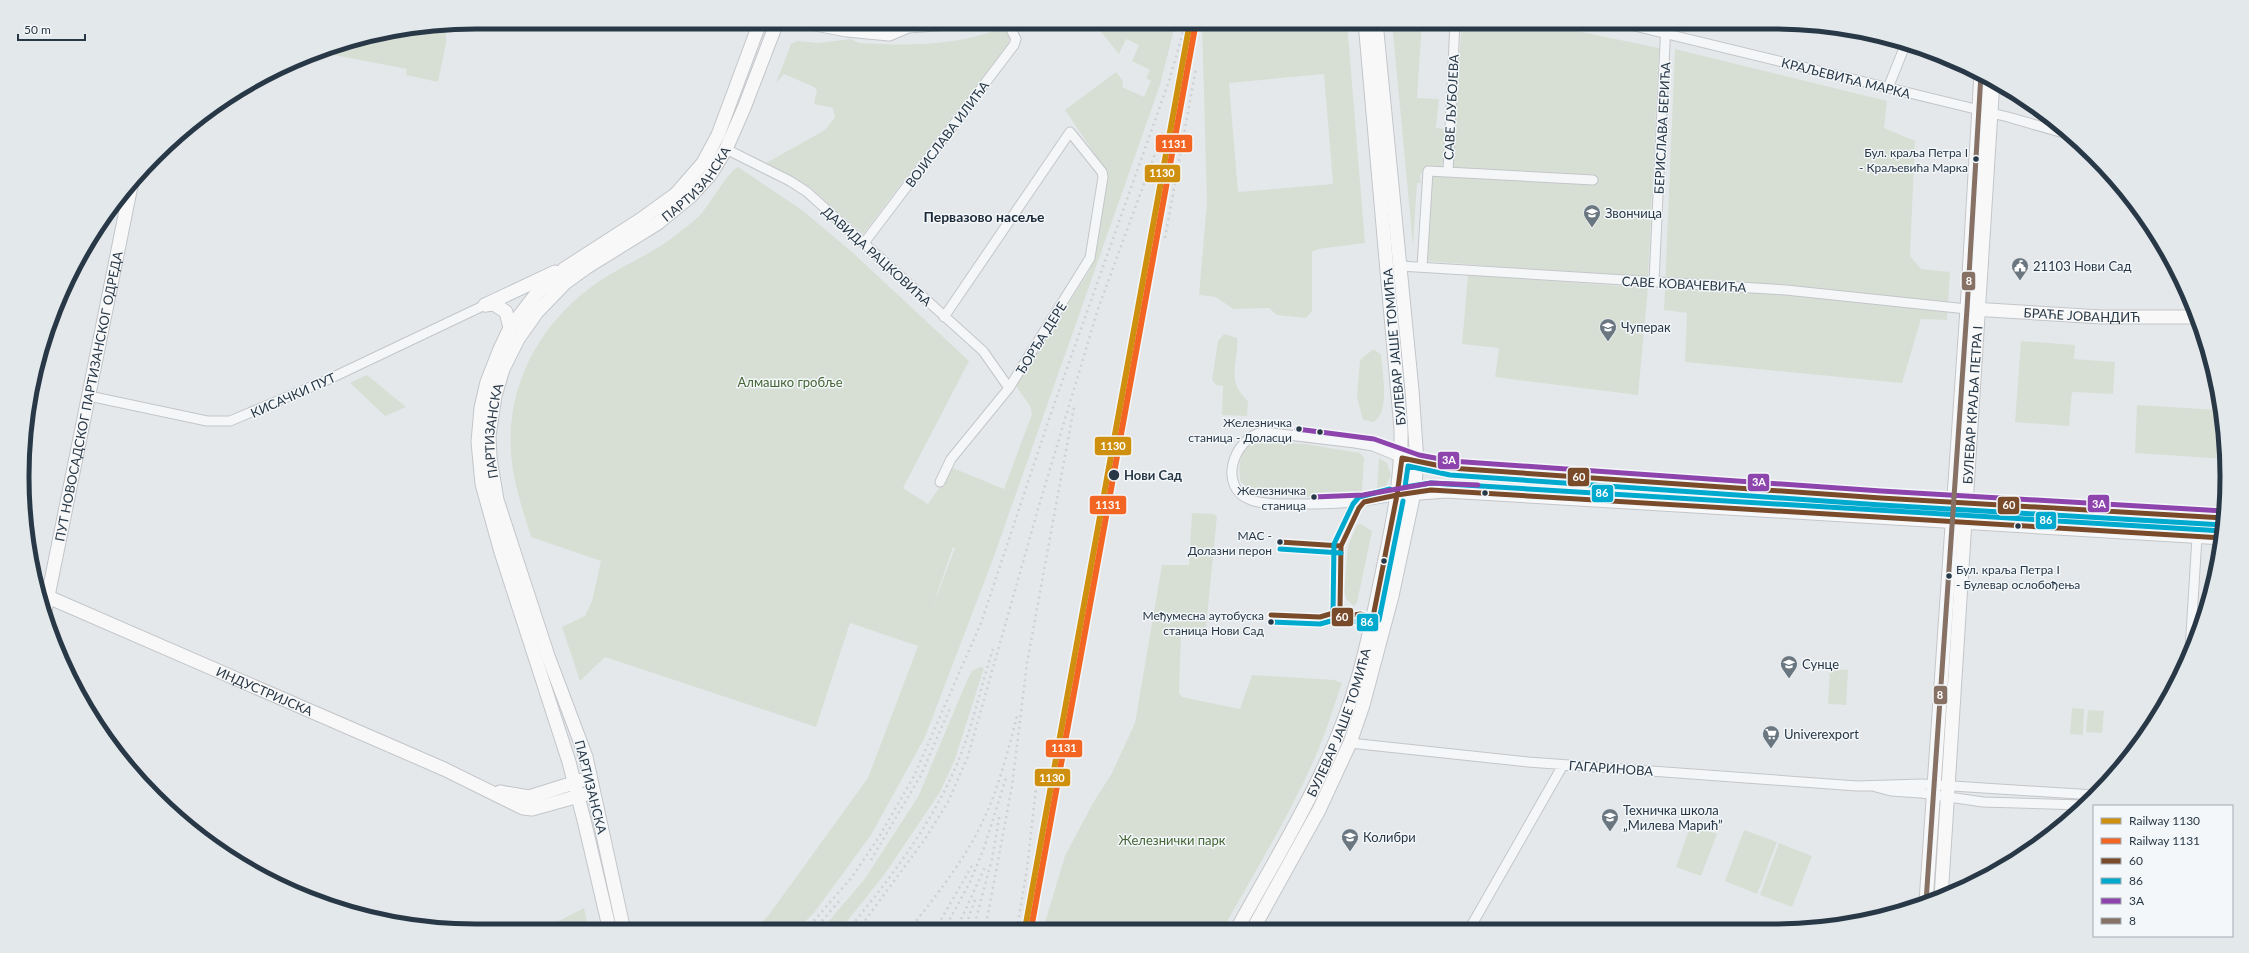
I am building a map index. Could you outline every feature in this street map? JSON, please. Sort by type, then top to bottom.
[{"type":"main road","name":"ПАРТИЗАНСКА","points":[[608,924],[574,783],[542,676],[501,552],[482,484],[478,442],[481,408],[493,364],[510,328],[537,293],[564,269],[655,210],[676,194],[699,169],[718,135],[757,29]]},
{"type":"main road","name":"ПАРТИЗАНСКА","points":[[622,924],[586,756],[551,663],[497,500],[490,451],[490,423],[494,396],[503,369],[518,339],[537,312],[565,283],[587,267],[658,223],[677,208],[710,175],[726,149],[774,29]]},
{"type":"main road","points":[[842,29],[889,34],[896,29]]},
{"type":"main road","name":"БУЛЕВАР ЈАШЕ ТОМИЋА","points":[[1240,924],[1306,806],[1335,742],[1357,682],[1373,617],[1397,495],[1402,458],[1401,429],[1388,267],[1366,29]]},
{"type":"main road","name":"БУЛЕВАР ЈАШЕ ТОМИЋА","points":[[1256,924],[1319,810],[1350,743],[1363,705],[1386,619],[1414,493],[1417,462],[1400,266],[1377,29]]},
{"type":"main road","name":"БУЛЕВАР КРАЉА ПЕТРА I","points":[[1942,891],[1966,523],[1974,309],[1985,111],[1982,81]]},
{"type":"main road","name":"БУЛЕВАР КРАЉА ПЕТРА I","points":[[1985,111],[1991,86]]},
{"type":"main road","name":"ПУТ НОВОСАДСКОГ ПАРТИЗАНСКОГ ОДРЕДА","points":[[44,591],[89,396],[129,194]]},
{"type":"main road","points":[[485,304],[517,288],[564,269]]},
{"type":"main road","points":[[485,304],[494,304],[506,312],[510,328]]},
{"type":"main road","name":"БУЛЕВАР КРАЉА ПЕТРА I","points":[[1926,896],[1952,522],[1974,309]]},
{"type":"main road","name":"БРАЋЕ ЈОВАНДИЋ","points":[[1974,309],[2111,318],[2190,317]]},
{"type":"main road","points":[[1402,458],[1458,469],[1954,502],[2218,518]]},
{"type":"main road","points":[[1397,495],[1446,490],[2216,538]]},
{"type":"main road","name":"ИНДУСТРИЈСКА","points":[[45,596],[490,791],[515,805],[532,809],[593,792]]},
{"type":"main road","name":"ИНДУСТРИЈСКА","points":[[490,791],[529,797],[590,778]]},
{"type":"street","name":"ВОЈИСЛАВА ИЛИЋА","points":[[864,243],[1014,45],[1016,39],[1011,29]]},
{"type":"street","name":"САВЕ ЉУБОЈЕВА","points":[[1422,267],[1426,175],[1428,171],[1448,172],[1456,29]]},
{"type":"street","name":"КРАЉЕВИЋА МАРКА","points":[[1649,29],[1985,111],[2058,131]]},
{"type":"street","name":"БЕРИСЛАВА БЕРИЋА","points":[[1654,282],[1666,29]]},
{"type":"street","points":[[1888,88],[1904,49]]},
{"type":"street","name":"ЂОРЂА ДЕРЕ","points":[[940,482],[952,459],[1009,388],[1090,258],[1103,178],[1102,172],[1070,132],[944,317]]},
{"type":"street","name":"ДАВИДА РАЦКОВИЋА","points":[[726,149],[790,181],[807,192],[983,351],[1009,388]]},
{"type":"street","points":[[1448,172],[1593,180]]},
{"type":"street","name":"САВЕ КОВАЧЕВИЋА","points":[[1400,266],[1786,290],[1974,309]]},
{"type":"street","name":"КИСАЧКИ ПУТ","points":[[89,396],[207,421],[230,421],[325,381],[485,304]]},
{"type":"street","points":[[1397,495],[1356,502],[1263,502],[1245,497],[1234,482],[1231,472],[1235,456],[1241,445],[1255,434],[1263,432],[1354,442],[1373,446],[1402,458]]},
{"type":"street","points":[[2191,634],[2197,537]]},
{"type":"street","name":"ГАГАРИНОВА","points":[[1350,743],[1563,765],[1873,786],[1891,784],[1949,791]]},
{"type":"street","points":[[1472,924],[1563,765]]},
{"type":"street","name":"ГАГАРИНОВА","points":[[1934,790],[1949,791]]},
{"type":"street","points":[[1949,791],[2087,795]]},
{"type":"street","points":[[1949,791],[1983,802],[2077,805]]},
{"type":"green space","points":[[1000,29],[1006,31],[1010,37],[1008,44],[863,234],[811,188],[766,163],[825,130],[835,117],[833,108],[814,104],[817,90],[814,87],[784,74],[776,83],[791,44],[797,41],[818,43],[851,39],[859,43],[930,44],[966,39]]},
{"type":"green space","name":"Алмашко гробље","points":[[1099,29],[1174,29],[1160,85],[993,559],[925,737],[871,835],[814,913],[802,924],[760,924],[768,916],[868,778],[918,646],[850,623],[816,727],[605,657],[580,681],[562,627],[585,616],[592,601],[601,561],[531,537],[514,476],[511,447],[512,419],[517,392],[526,366],[539,342],[556,320],[575,300],[598,282],[617,270],[667,242],[690,224],[703,211],[729,175],[738,167],[802,210],[852,252],[969,361],[903,488],[928,504],[953,468],[1004,489],[1032,414],[1030,406],[1016,386],[1088,273],[1095,258],[1108,174],[1065,110],[1116,72],[1123,81],[1122,87],[1144,97],[1151,81],[1146,78],[1150,70],[1132,61],[1139,45],[1126,39],[1119,54]],"holes":[[[953,547],[955,548],[932,609]]]},
{"type":"green space","points":[[1202,29],[1348,29],[1365,243],[1318,249],[1312,252],[1312,311],[1306,318],[1277,315],[1269,308],[1233,309],[1216,297],[1199,295],[1207,202]],"holes":[[[1324,74],[1333,184],[1238,192],[1229,83]]]},
{"type":"green space","points":[[1393,29],[1422,29],[1417,98],[1439,99],[1436,128],[1446,129],[1442,168],[1425,167],[1420,176],[1421,183],[1417,183],[1413,246]]},
{"type":"green space","points":[[1461,29],[1567,29],[1659,48],[1648,278],[1425,261],[1432,175],[1450,176]]},
{"type":"green space","points":[[446,30],[446,43],[438,82],[406,75],[407,69],[330,54],[361,44],[389,38]]},
{"type":"green space","points":[[1675,49],[1887,101],[1884,128],[1915,141],[1910,256],[1921,269],[1950,272],[1947,320],[1921,319],[1902,383],[1685,362],[1687,313],[1664,310]]},
{"type":"green space","points":[[1468,275],[1648,288],[1638,395],[1495,377],[1499,348],[1462,344]]},
{"type":"green space","points":[[1224,334],[1237,338],[1235,378],[1237,386],[1248,401],[1247,416],[1222,415],[1223,386],[1216,385],[1212,380],[1218,341]]},
{"type":"green space","points":[[2021,341],[2075,345],[2074,359],[2115,362],[2113,394],[2072,392],[2069,426],[2015,422]]},
{"type":"green space","points":[[1372,350],[1375,350],[1381,355],[1384,381],[1384,401],[1382,410],[1379,417],[1373,422],[1363,420],[1357,397],[1360,360]]},
{"type":"green space","points":[[367,375],[406,407],[385,416],[350,383]]},
{"type":"green space","points":[[2137,405],[2215,410],[2219,459],[2135,453]]},
{"type":"green space","points":[[1257,442],[1305,444],[1360,453],[1364,458],[1362,491],[1356,495],[1344,497],[1309,497],[1273,494],[1251,490],[1241,482],[1239,470],[1243,453],[1251,444]]},
{"type":"green space","points":[[1379,458],[1387,463],[1391,475],[1385,488],[1377,492]]},
{"type":"green space","name":"Железнички парк","points":[[1192,513],[1214,514],[1217,516],[1206,627],[1203,631],[1187,630],[1181,635],[1179,693],[1182,697],[1240,709],[1252,675],[1335,680],[1342,683],[1314,760],[1293,803],[1226,924],[1045,924],[1065,856],[1093,803],[1112,773],[1135,723],[1162,565],[1189,565]]},
{"type":"green space","points":[[1361,524],[1372,531],[1357,603],[1354,606],[1347,600],[1344,592],[1348,546],[1357,525]]},
{"type":"green space","points":[[980,667],[984,668],[955,759],[940,792],[884,875],[845,924],[826,924],[864,880],[918,797],[972,671]]},
{"type":"green space","points":[[1830,669],[1848,670],[1846,705],[1828,704]]},
{"type":"green space","points":[[2072,708],[2084,709],[2083,735],[2070,734]]},
{"type":"green space","points":[[2088,710],[2104,711],[2102,733],[2086,732]]},
{"type":"green space","points":[[1691,824],[1717,834],[1701,876],[1676,867]]},
{"type":"green space","points":[[1744,830],[1777,842],[1757,894],[1725,881]]},
{"type":"green space","points":[[1779,843],[1812,856],[1792,907],[1760,895]]},
{"type":"green space","points":[[584,908],[587,924],[553,924]]},
{"type":"railway","points":[[811,924],[852,877],[879,837],[914,776],[981,623],[1049,419],[1169,81],[1184,29]]},
{"type":"railway","points":[[1165,238],[1196,68]]},
{"type":"railway","points":[[862,924],[925,839],[948,802],[968,756],[1038,509],[1098,309],[1163,132]]},
{"type":"railway","points":[[986,924],[1012,786],[1027,663],[1074,407]]},
{"type":"railway","points":[[853,924],[881,889],[912,846],[951,778],[966,741],[993,649]]},
{"type":"railway","points":[[871,860],[921,775],[950,708]]},
{"type":"railway","points":[[914,924],[956,868],[979,829],[996,788],[1017,716]]},
{"type":"railway","points":[[947,924],[970,882],[984,848],[1006,778]]},
{"type":"railway","points":[[1018,924],[1027,868],[1037,780]]},
{"type":"railway","points":[[975,924],[992,859],[1000,813]]},
{"type":"railway","points":[[938,924],[973,864]]},
{"type":"railway","points":[[959,924],[986,865]]},
{"type":"railway","points":[[819,924],[842,898]]},
{"type":"railway","points":[[966,924],[975,900]]},
{"type":"rail line","name":"1130","points":[[1026,924],[1189,29]]},
{"type":"rail line","name":"1131","points":[[1032,924],[1195,29]]},
{"type":"transit line","name":"8","points":[[1926,896],[1967,309],[1981,81]]},
{"type":"transit line","name":"3A","points":[[1297,429],[1374,439],[1419,455],[1451,461],[1881,491],[2219,511]]},
{"type":"transit line","name":"60","points":[[1397,495],[1402,458],[1450,468],[1881,498],[2218,518]]},
{"type":"transit line","name":"86","points":[[2216,531],[1431,483],[1405,487],[1408,466],[1450,475],[1881,505],[2217,525]]},
{"type":"transit line","name":"3A","points":[[1314,497],[1363,495],[1431,483],[1478,485]]},
{"type":"transit line","name":"86","points":[[1390,489],[1359,497],[1353,504],[1334,544],[1333,612],[1339,623],[1360,621],[1374,624],[1379,620],[1403,501]]},
{"type":"transit line","name":"60","points":[[1397,495],[1431,490],[2216,538]]},
{"type":"transit line","name":"60","points":[[1397,495],[1373,617],[1360,614],[1342,617],[1340,611],[1341,546],[1359,508],[1364,502],[1397,495]]},
{"type":"transit line","name":"60","points":[[1280,542],[1341,546]]},
{"type":"transit line","name":"86","points":[[1280,549],[1341,553]]},
{"type":"transit line","name":"60","points":[[1271,615],[1320,617],[1340,611]]},
{"type":"transit line","name":"86","points":[[1271,622],[1320,624],[1342,618]]},
{"type":"place","name":"Бул. краља Петра I - Краљевића Марка","points":[[1976,159]]},
{"type":"place","name":"Звончица","points":[[1592,228]]},
{"type":"place","name":"21103 Нови Сад","points":[[2020,281]]},
{"type":"place","name":"Чуперак","points":[[1608,342]]},
{"type":"place","name":"Железничка станица - Доласци","points":[[1299,429]]},
{"type":"place","name":"Нови Сад","points":[[1114,475]]},
{"type":"place","name":"Железничка станица","points":[[1314,497]]},
{"type":"place","name":"МАС - Долазни перон","points":[[1280,542]]},
{"type":"place","name":"Бул. краља Петра I - Булевар ослобођења","points":[[1949,576]]},
{"type":"place","name":"Међумесна аутобуска станица Нови Сад","points":[[1271,622]]},
{"type":"place","name":"Сунце","points":[[1789,679]]},
{"type":"place","name":"Univerexport","points":[[1771,749]]},
{"type":"place","name":"Техничка школа „Милева Марић”","points":[[1610,832]]},
{"type":"place","name":"Колибри","points":[[1350,852]]},
{"type":"district","name":"Первазово насеље","points":[[984,217]]}]
